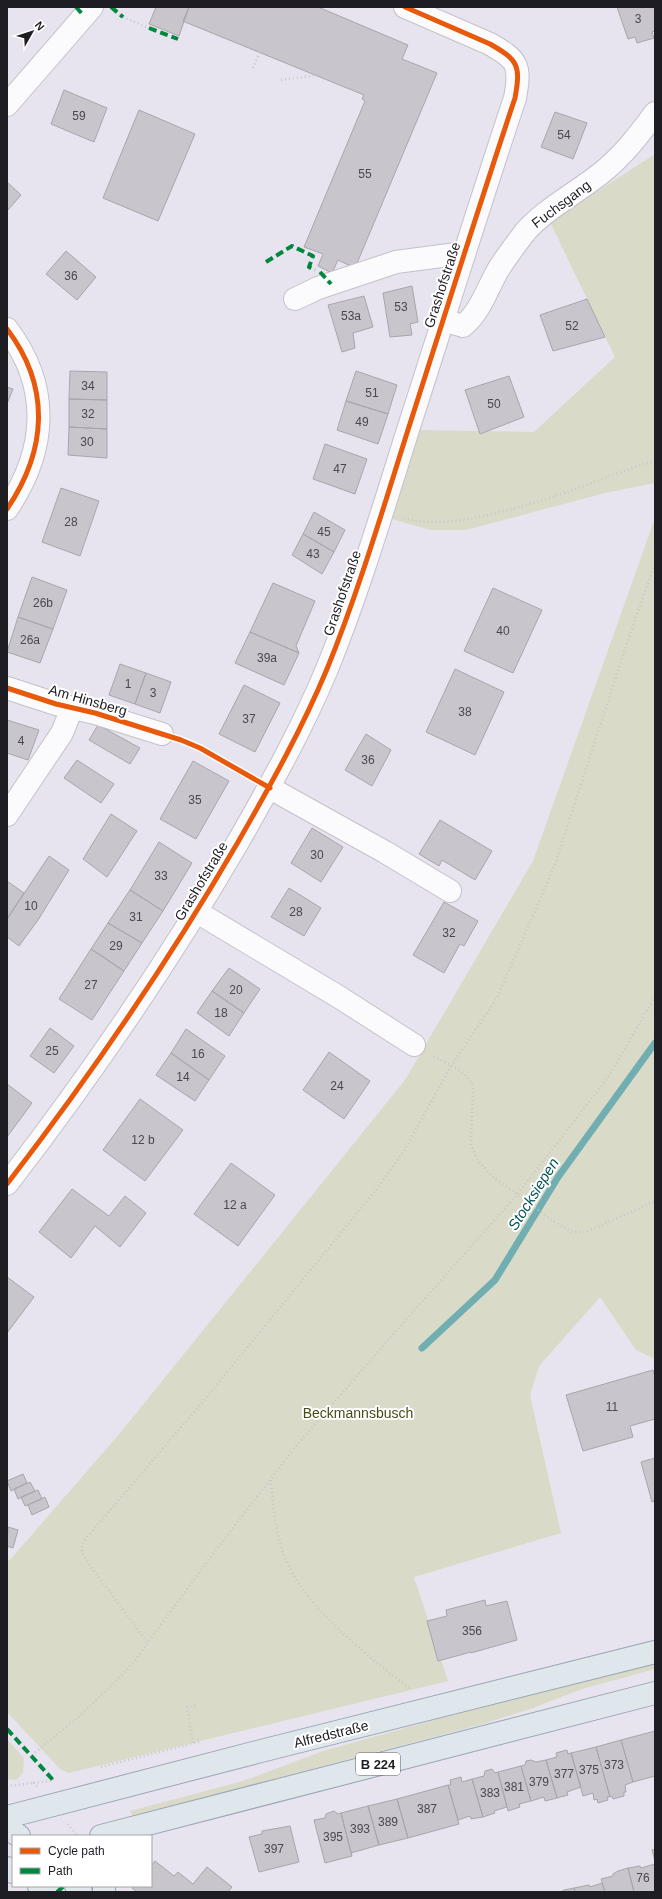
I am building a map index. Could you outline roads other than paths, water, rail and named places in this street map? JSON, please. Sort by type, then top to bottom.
[{"type":"main road","name":"Alfredstraße","points":[[7,1817],[257,1752],[434,1709],[655,1652]]},
{"type":"main road","name":"B 224","points":[[112,1834],[655,1693]]},
{"type":"main road","points":[[7,1828],[18,1835]]},
{"type":"street","points":[[7,105],[92,7]]},
{"type":"street","name":"Grashofstraße","points":[[7,1184],[58,1118],[100,1058],[150,985],[197,912],[270,788],[303,723],[327,670],[344,625],[514,98],[518,71],[514,60],[490,44],[405,7]]},
{"type":"street","name":"Fuchsgang","points":[[443,320],[463,326],[472,319],[481,306],[499,268],[526,231],[542,217],[601,173],[622,154],[655,113]]},
{"type":"street","points":[[295,299],[318,288],[396,262],[464,253]]},
{"type":"street","points":[[7,329],[26,359],[34,382],[39,407],[38,430],[33,457],[25,480],[7,509]]},
{"type":"street","name":"Am Hinsberg","points":[[7,688],[72,708],[94,712],[162,734]]},
{"type":"street","name":"Am Hinsberg","points":[[7,815],[62,733],[72,708]]},
{"type":"street","points":[[270,788],[385,852],[450,891]]},
{"type":"street","name":"Grashofstraße","points":[[197,912],[339,997],[414,1045]]},
{"type":"waterway","name":"Stocksiepen","points":[[422,1348],[495,1280],[558,1177],[655,1043]]},
{"type":"park label","name":"Beckmannsbusch","points":[[358,1413]]}]
